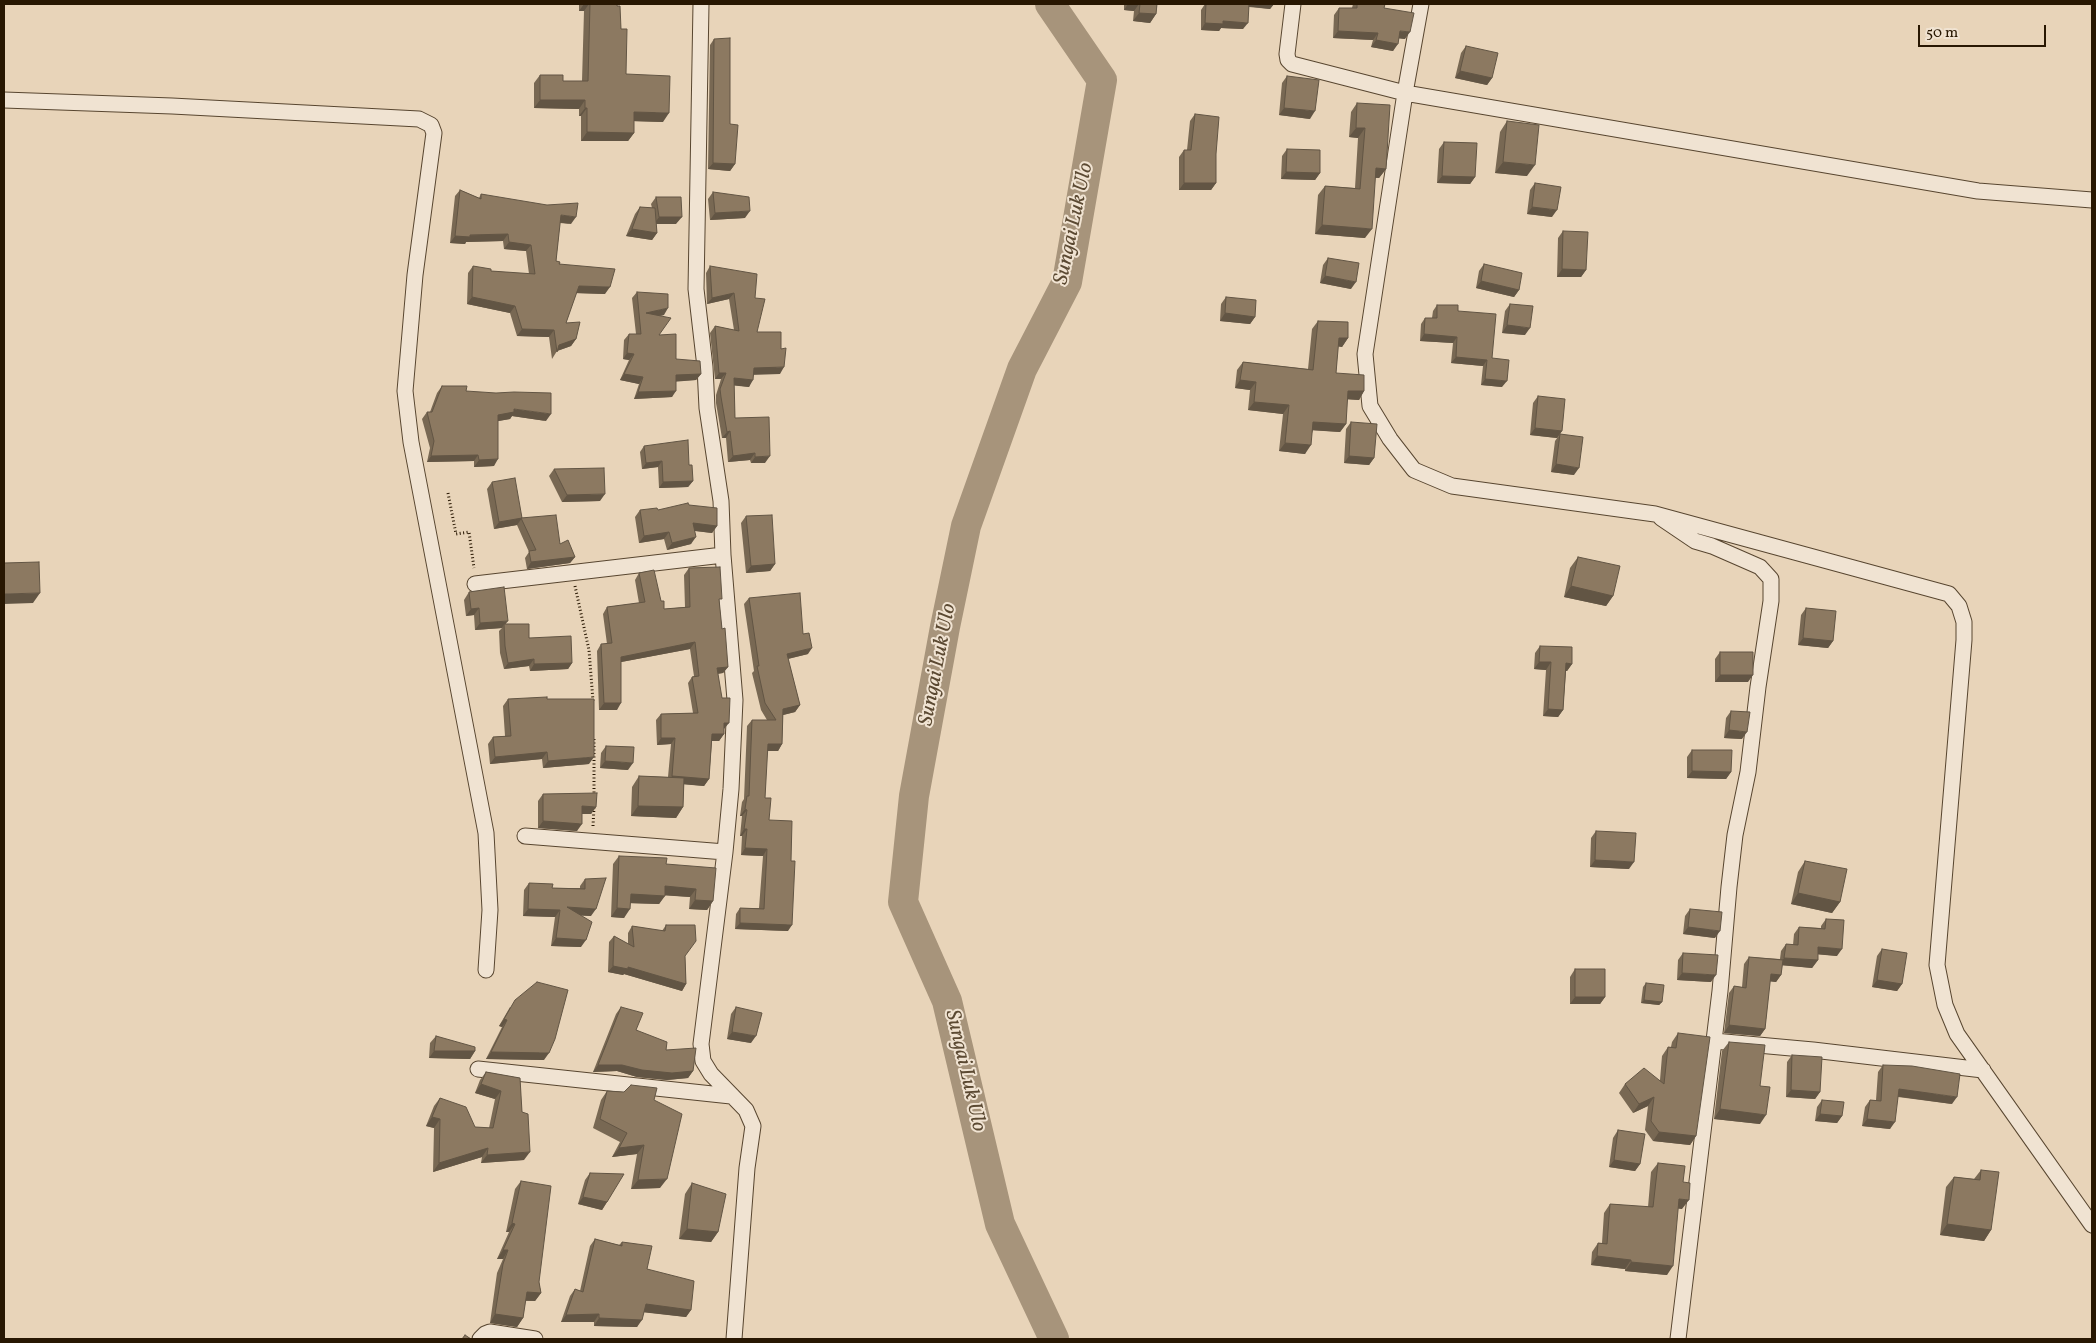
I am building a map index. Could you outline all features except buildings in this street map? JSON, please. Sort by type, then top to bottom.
[{"type":"street","points":[[700,4],[696,289],[705,367],[707,408],[722,501],[723,555],[735,700],[731,789],[725,852],[701,1044],[703,1061],[711,1074],[746,1110],[753,1126],[747,1168],[734,1339]]},
{"type":"street","points":[[1293,4],[1287,54],[1288,60],[1292,64],[1405,93],[1978,191],[2092,200]]},
{"type":"street","points":[[1421,4],[1405,93],[1365,354],[1370,406],[1390,439],[1414,470],[1452,486],[1656,514],[1949,594],[1960,606],[1964,622],[1964,640],[1937,965],[1945,1005],[1957,1034],[2092,1225]]},
{"type":"street","points":[[4,100],[172,106],[419,119],[431,125],[434,133],[415,275],[405,392],[411,442],[486,833],[490,910],[486,970]]},
{"type":"street","points":[[1656,514],[1677,531],[1695,541],[1712,546],[1760,567],[1771,579],[1771,601],[1748,772],[1734,844],[1714,1041],[1678,1339]]},
{"type":"street","points":[[476,584],[723,555]]},
{"type":"street","points":[[525,836],[725,852]]},
{"type":"street","points":[[1714,1041],[1813,1050],[1983,1070]]},
{"type":"street","points":[[478,1069],[731,1096]]},
{"type":"street","points":[[480,1339],[490,1332],[532,1339]]},
{"type":"path","points":[[448,493],[456,534],[469,532],[476,584]]},
{"type":"path","points":[[573,574],[589,650],[593,710]]},
{"type":"path","points":[[593,842],[594,728]]},
{"type":"waterway","name":"Sungai Luk Ulo","points":[[1050,4],[1102,80],[1067,282],[1022,369],[966,526],[945,627],[914,796],[903,902],[947,1001],[1000,1224],[1054,1339]]}]
